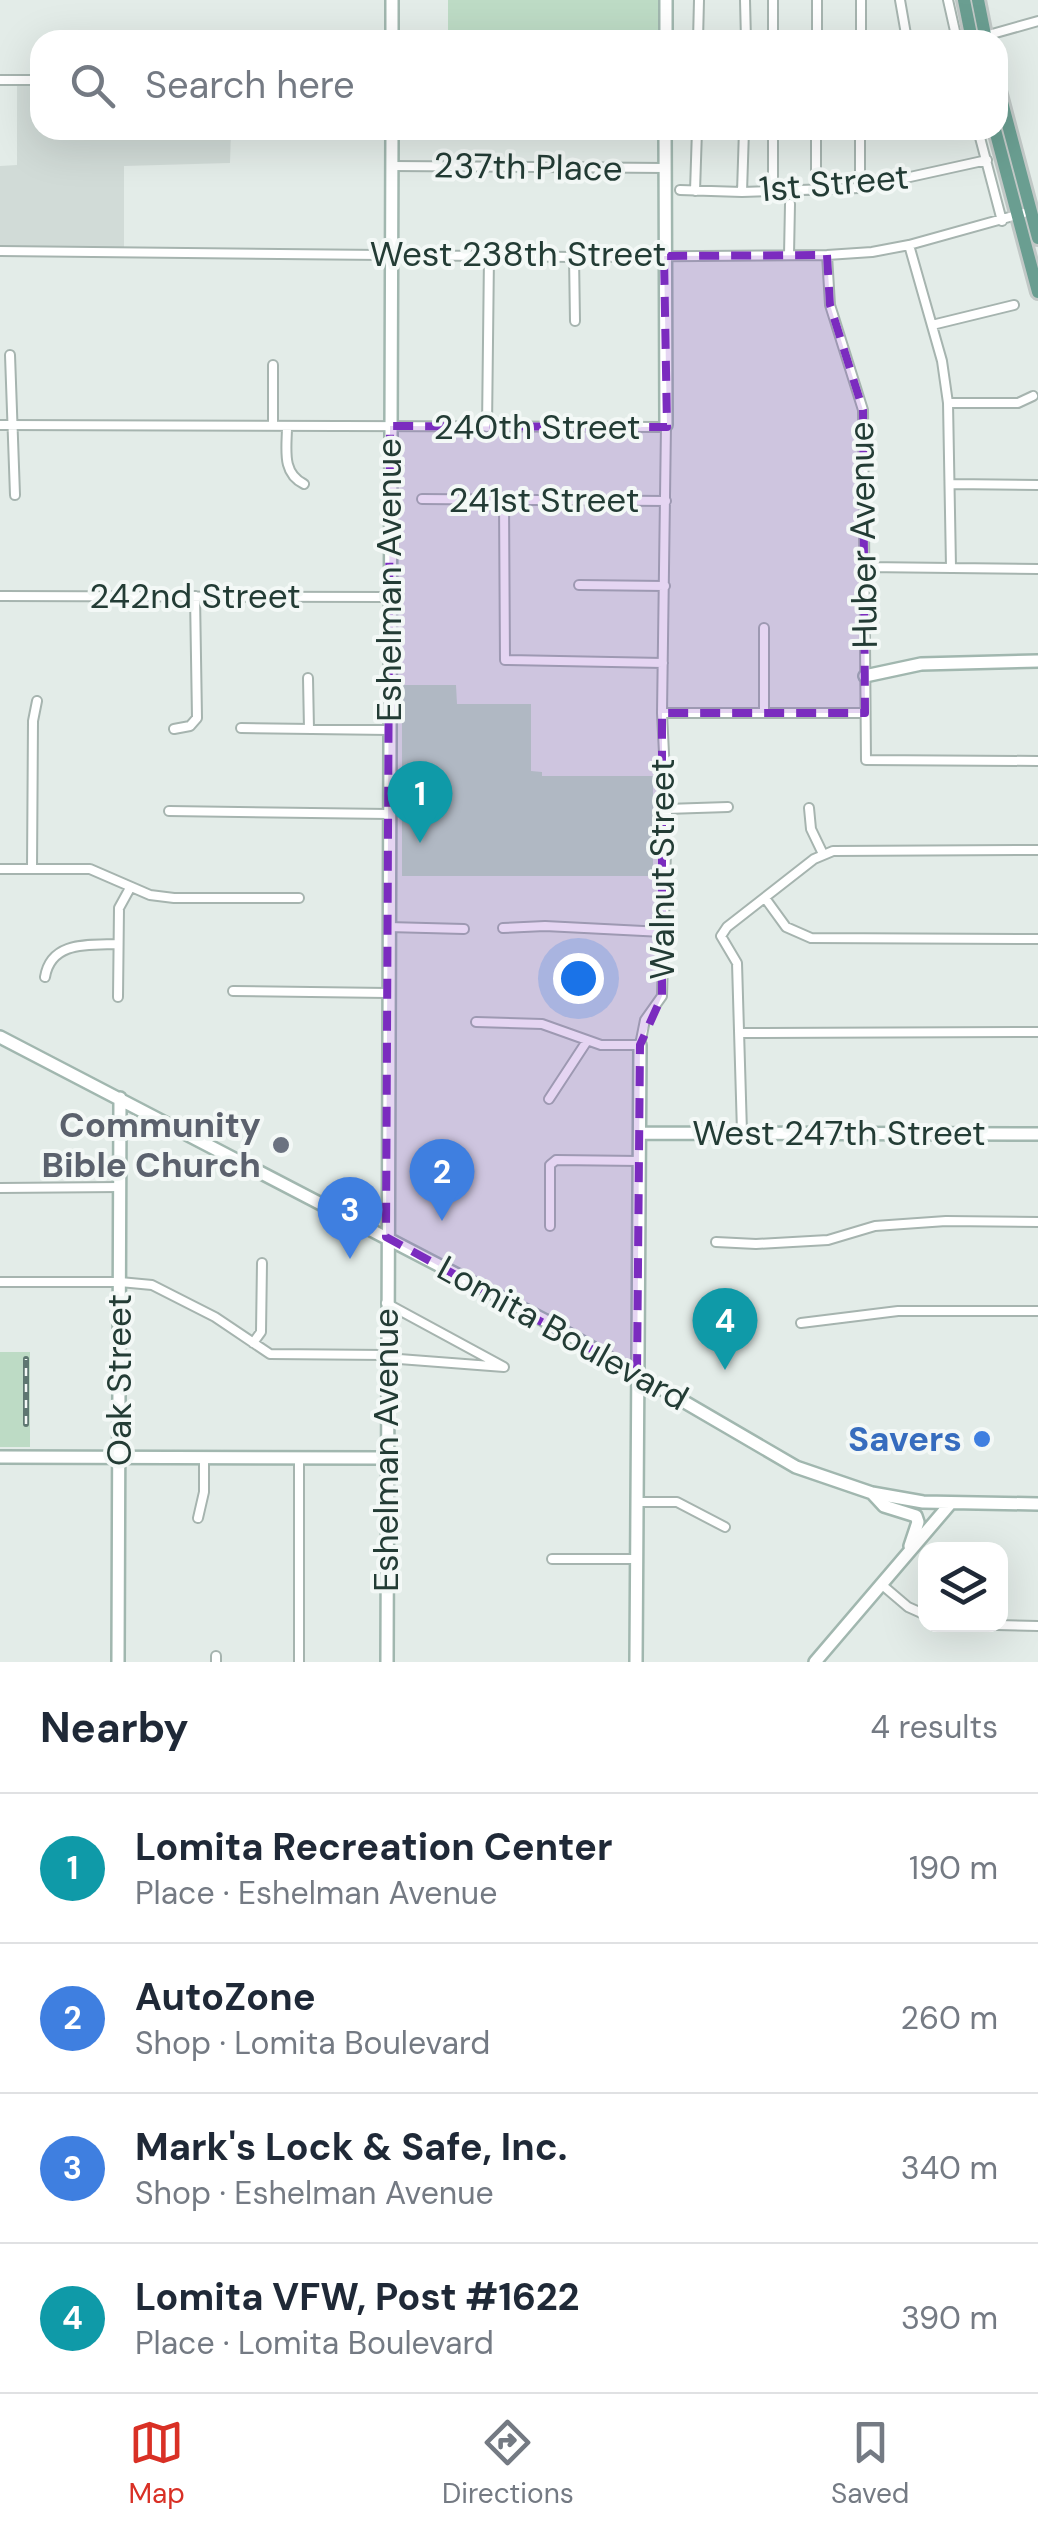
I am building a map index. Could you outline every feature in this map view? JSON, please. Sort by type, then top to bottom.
[{"type":"main road","points":[[964,0],[976,30]]},
{"type":"main road","points":[[978,0],[979,30]]},
{"type":"main road","points":[[1008,136],[1038,292]]},
{"type":"main road","points":[[998,140],[1024,214],[1038,238]]},
{"type":"street","points":[[392,0],[392,30]]},
{"type":"street","points":[[666,0],[666,30]]},
{"type":"street","points":[[698,0],[698,30]]},
{"type":"street","points":[[745,0],[746,30]]},
{"type":"street","points":[[773,0],[773,30]]},
{"type":"street","points":[[816,30],[817,0]]},
{"type":"street","points":[[860,30],[861,0]]},
{"type":"street","points":[[900,0],[905,30]]},
{"type":"street","points":[[948,0],[955,30]]},
{"type":"street","points":[[1008,30],[1038,21]]},
{"type":"street","points":[[0,80],[30,80]]},
{"type":"street","name":"Eshelman Avenue","points":[[387,1662],[392,140]]},
{"type":"street","name":"Walnut Street","points":[[636,1662],[640,1045],[645,1020],[662,996],[666,809],[662,713],[665,140]]},
{"type":"street","points":[[695,190],[697,140]]},
{"type":"street","points":[[742,192],[744,140]]},
{"type":"street","points":[[773,140],[774,190]]},
{"type":"street","points":[[816,140],[816,190]]},
{"type":"street","points":[[860,140],[860,188]]},
{"type":"street","points":[[981,140],[1002,221]]},
{"type":"street","name":"1st Street","points":[[680,190],[860,188],[987,160]]},
{"type":"street","name":"237th Place","points":[[392,166],[665,168]]},
{"type":"street","points":[[790,204],[790,255]]},
{"type":"street","name":"West 238th Street","points":[[0,251],[574,257],[827,255],[872,252],[1024,214]]},
{"type":"street","points":[[910,244],[948,403],[951,567]]},
{"type":"street","name":"Huber Avenue","points":[[827,255],[830,305],[862,410],[866,760],[1038,761]]},
{"type":"street","points":[[487,427],[489,256]]},
{"type":"street","points":[[574,257],[576,321]]},
{"type":"street","points":[[932,325],[1014,306]]},
{"type":"street","points":[[10,355],[15,495]]},
{"type":"street","points":[[273,426],[274,365]]},
{"type":"street","points":[[948,403],[1018,403],[1033,396]]},
{"type":"street","name":"240th Street","points":[[0,426],[666,426]]},
{"type":"street","points":[[287,426],[288,472],[304,484]]},
{"type":"street","points":[[951,484],[1038,485]]},
{"type":"street","name":"241st Street","points":[[422,499],[666,501]]},
{"type":"street","points":[[504,502],[505,660],[663,663]]},
{"type":"street","points":[[865,567],[1038,569]]},
{"type":"street","points":[[578,584],[665,586]]},
{"type":"street","name":"242nd Street","points":[[0,596],[389,597]]},
{"type":"street","points":[[174,730],[190,726],[197,718],[195,596]]},
{"type":"street","points":[[764,628],[764,711]]},
{"type":"street","points":[[865,676],[921,664],[1038,661]]},
{"type":"street","points":[[308,678],[310,729]]},
{"type":"street","points":[[32,869],[32,720],[37,701]]},
{"type":"street","points":[[662,713],[865,713]]},
{"type":"street","points":[[242,728],[389,730]]},
{"type":"street","points":[[666,809],[728,807]]},
{"type":"street","points":[[809,808],[811,829],[822,854]]},
{"type":"street","points":[[170,810],[388,814]]},
{"type":"street","points":[[742,1132],[736,963],[721,936],[726,926],[822,854],[843,850],[1038,850]]},
{"type":"street","points":[[0,869],[90,869],[104,872],[150,896],[299,898]]},
{"type":"street","points":[[118,997],[116,944],[120,908],[130,888]]},
{"type":"street","points":[[765,898],[786,927],[812,938],[1038,939]]},
{"type":"street","points":[[504,928],[545,926],[663,932]]},
{"type":"street","points":[[388,928],[464,929]]},
{"type":"street","points":[[44,977],[52,958],[68,948],[116,944]]},
{"type":"street","points":[[233,991],[388,993]]},
{"type":"street","points":[[476,1022],[542,1024],[601,1046],[640,1045]]},
{"type":"street","points":[[739,1033],[1038,1032]]},
{"type":"street","name":"Lomita Boulevard","points":[[0,1037],[544,1320],[796,1467],[872,1494],[950,1504],[1038,1504]]},
{"type":"street","points":[[549,1099],[587,1041]]},
{"type":"street","name":"Oak Street","points":[[118,1662],[120,1098]]},
{"type":"street","name":"West 247th Street","points":[[640,1133],[1038,1134]]},
{"type":"street","points":[[550,1226],[550,1165],[556,1160],[639,1161]]},
{"type":"street","points":[[0,1188],[120,1188]]},
{"type":"street","points":[[716,1242],[828,1240],[875,1226],[946,1220],[1038,1222]]},
{"type":"street","points":[[253,1343],[261,1332],[262,1263]]},
{"type":"street","points":[[0,1282],[152,1285],[215,1316],[253,1343],[280,1356],[386,1356],[504,1367],[386,1303]]},
{"type":"street","points":[[801,1323],[898,1311],[1038,1311]]},
{"type":"street","points":[[0,1456],[385,1458]]},
{"type":"street","points":[[198,1518],[204,1492],[204,1458]]},
{"type":"street","points":[[299,1458],[299,1662]]},
{"type":"street","points":[[872,1494],[884,1506],[918,1519],[906,1555]]},
{"type":"street","points":[[636,1502],[677,1502],[725,1528]]},
{"type":"street","points":[[814,1662],[950,1504]]},
{"type":"street","points":[[552,1558],[636,1559]]},
{"type":"street","points":[[881,1584],[918,1611]]},
{"type":"street","points":[[1008,1625],[1038,1626]]},
{"type":"highlighted area","points":[[827,255],[830,305],[863,410],[865,713],[662,713],[662,996],[640,1045],[637,1374],[386,1237],[390,426],[667,427],[664,256]]},
{"type":"shaded area","points":[[17,81],[30,81],[30,140],[231,140],[230,163],[124,166],[124,251],[0,249],[0,166],[17,165]]},
{"type":"green space","points":[[448,0],[665,0],[665,30],[448,30]]},
{"type":"green space","points":[[402,685],[456,685],[457,704],[531,704],[531,771],[542,772],[542,776],[653,776],[653,876],[402,876]]},
{"type":"green space","points":[[0,1352],[30,1352],[30,1447],[0,1447]]},
{"type":"railway","points":[[26,1359],[26,1424]]},
{"type":"place","name":"Lomita Recreation Center","points":[[420,843]]},
{"type":"place","name":"Community Bible Church","points":[[281,1145]]},
{"type":"place","name":"AutoZone","points":[[442,1221]]},
{"type":"place","name":"Mark's Lock & Safe, Inc.","points":[[350,1259]]},
{"type":"place","name":"Lomita VFW, Post #1622","points":[[725,1370]]},
{"type":"place","name":"Savers","points":[[982,1439]]}]
